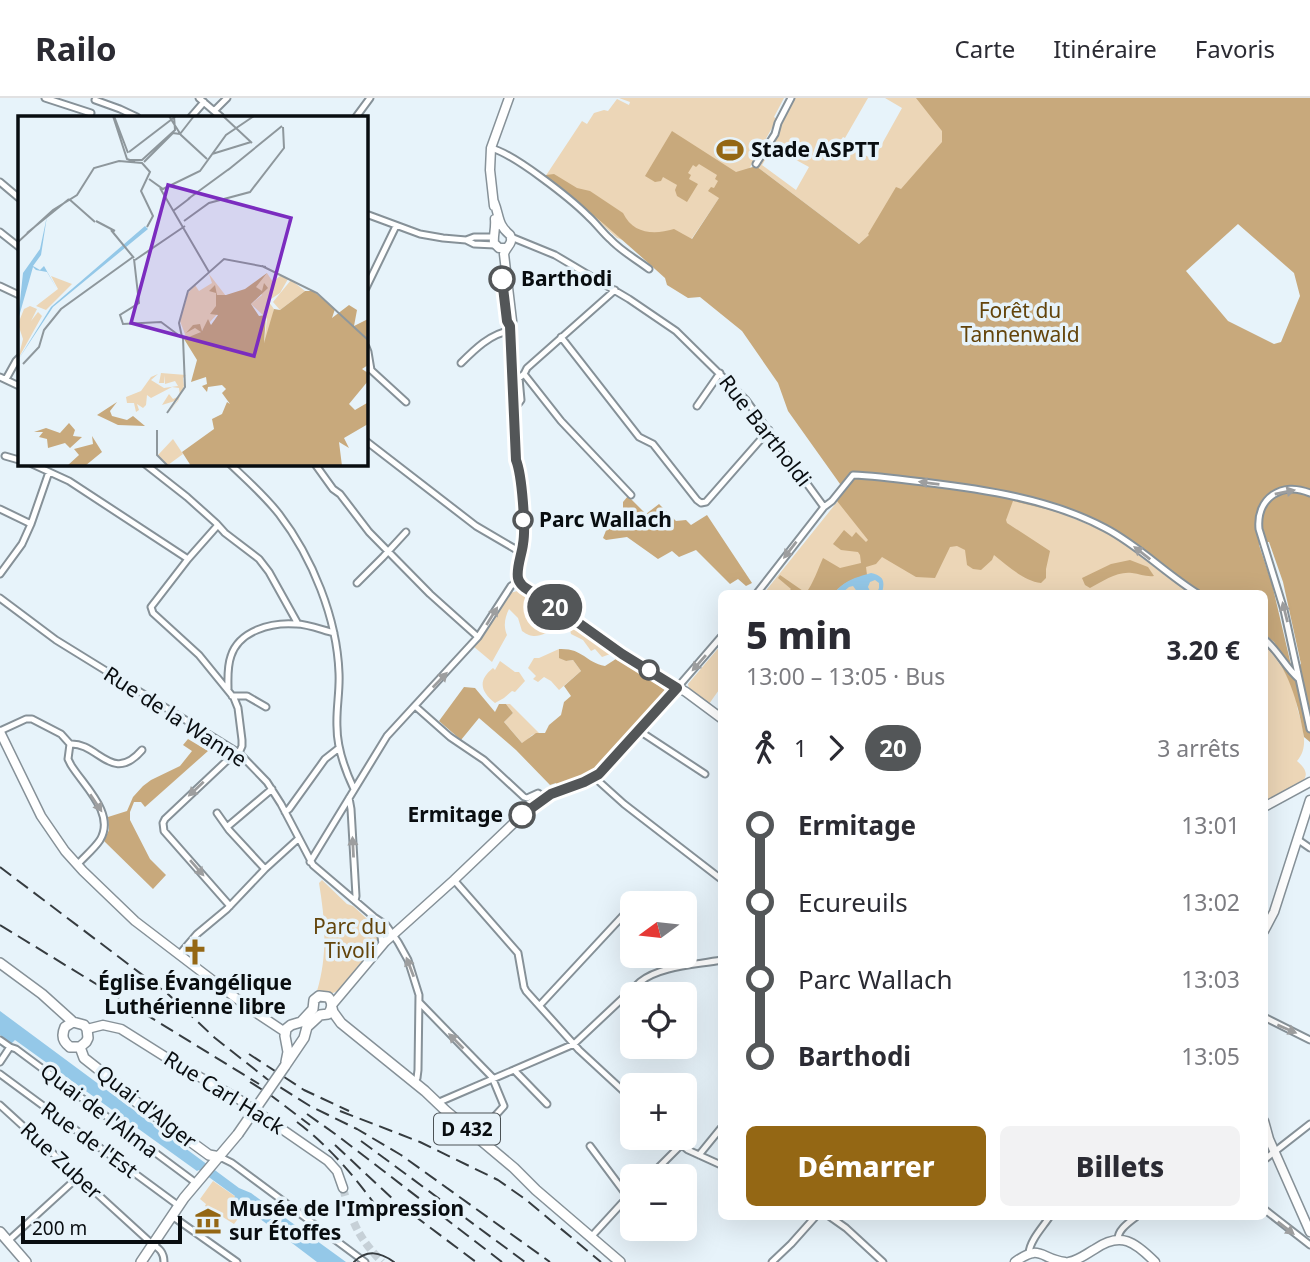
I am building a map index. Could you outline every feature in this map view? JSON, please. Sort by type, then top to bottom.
[{"type":"main road","points":[[509,98],[491,148],[490,170],[510,328],[513,415],[524,540],[519,580],[524,587],[622,654],[686,692],[718,716]]},
{"type":"main road","points":[[141,1262],[198,1181],[238,1135],[304,1038],[307,1027],[344,992],[382,946],[517,819],[545,798],[601,772],[677,688]]},
{"type":"main road","points":[[0,732],[41,816],[77,865],[127,915],[249,1008],[268,1019],[287,1023],[291,1043],[300,1042]]},
{"type":"main road","points":[[1268,805],[1310,782]]},
{"type":"main road","points":[[1268,923],[1310,800]]},
{"type":"main road","points":[[0,963],[43,994],[69,1025]]},
{"type":"main road","points":[[285,1066],[290,1030],[325,1008]]},
{"type":"main road","name":"D 432","points":[[325,1008],[415,1082],[620,1262]]},
{"type":"main road","points":[[82,1024],[87,1029],[88,1038],[80,1047],[66,1044],[62,1035],[69,1025],[82,1024]]},
{"type":"main road","name":"Rue Carl Hack","points":[[87,1029],[103,1025],[118,1028],[237,1098],[328,1161],[337,1171],[343,1188]]},
{"type":"main road","points":[[290,1030],[302,1026],[305,1032]]},
{"type":"main road","name":"Quai d'Alger","points":[[80,1047],[84,1058],[135,1101],[209,1155],[220,1157]]},
{"type":"main road","points":[[1268,1132],[1310,1232]]},
{"type":"main road","points":[[0,1232],[26,1262]]},
{"type":"main road","points":[[1015,1262],[1029,1253],[1040,1252],[1058,1261],[1078,1260],[1102,1244],[1118,1239],[1135,1244],[1155,1262]]},
{"type":"street","points":[[45,98],[90,115],[95,99],[135,116]]},
{"type":"street","points":[[214,111],[227,98]]},
{"type":"street","points":[[357,116],[370,98]]},
{"type":"street","points":[[756,164],[775,134],[791,98]]},
{"type":"street","points":[[192,116],[202,100],[220,116]]},
{"type":"street","points":[[491,148],[500,150],[568,198],[612,241],[649,269]]},
{"type":"street","points":[[0,182],[18,197]]},
{"type":"street","name":"Rue Bartholdi","points":[[368,215],[429,236],[466,240],[474,237],[527,244],[555,255],[659,318],[676,331],[746,400],[824,507]]},
{"type":"street","points":[[368,284],[396,226]]},
{"type":"street","points":[[0,232],[18,246]]},
{"type":"street","points":[[0,286],[18,295]]},
{"type":"street","points":[[514,404],[519,404],[519,378],[527,368],[615,290]]},
{"type":"street","points":[[461,363],[500,332],[510,328]]},
{"type":"street","points":[[561,337],[639,437],[653,444],[701,503],[706,502],[769,430]]},
{"type":"street","points":[[368,352],[371,370],[406,402]]},
{"type":"street","points":[[3,378],[18,359]]},
{"type":"street","points":[[697,407],[720,373]]},
{"type":"street","points":[[524,374],[561,421],[631,495]]},
{"type":"street","points":[[368,443],[476,526],[522,554]]},
{"type":"street","points":[[5,456],[18,460]]},
{"type":"street","points":[[36,466],[78,486],[188,559]]},
{"type":"street","points":[[148,466],[187,497],[225,533],[260,559],[298,624]]},
{"type":"street","points":[[232,466],[263,496],[294,535],[327,604],[339,674],[337,726],[340,748],[354,789]]},
{"type":"street","points":[[316,466],[369,532],[430,594],[478,637]]},
{"type":"street","points":[[0,574],[22,544],[50,472]]},
{"type":"street","points":[[759,590],[824,507],[853,475],[983,490],[1035,502],[1082,517],[1124,539],[1192,590]]},
{"type":"street","points":[[1310,493],[1290,489],[1273,495],[1264,503],[1258,523],[1284,610],[1310,729]]},
{"type":"street","points":[[0,509],[31,524]]},
{"type":"street","points":[[218,525],[151,607],[153,613],[199,655],[232,695],[238,708],[242,746],[163,823],[164,831],[230,906]]},
{"type":"street","points":[[357,583],[406,532]]},
{"type":"street","points":[[310,862],[387,736],[478,637],[511,586],[519,580]]},
{"type":"street","name":"Rue de la Wanne","points":[[0,598],[65,645],[237,752],[272,789],[315,868],[386,925],[394,935]]},
{"type":"street","points":[[228,690],[230,658],[239,641],[247,635],[275,625],[298,624],[334,633]]},
{"type":"street","points":[[677,688],[718,640]]},
{"type":"street","points":[[1268,642],[1298,679]]},
{"type":"street","points":[[232,695],[247,696],[266,707]]},
{"type":"street","points":[[415,706],[450,737],[484,760],[522,796],[538,793],[545,798]]},
{"type":"street","points":[[0,732],[26,719],[32,719],[61,734],[69,744],[68,759],[100,807],[105,824],[98,843],[77,865]]},
{"type":"street","points":[[638,730],[705,774]]},
{"type":"street","points":[[69,744],[81,745],[116,764],[132,760],[142,750]]},
{"type":"street","points":[[285,812],[325,760],[340,748]]},
{"type":"street","points":[[594,777],[624,804],[718,877]]},
{"type":"street","points":[[227,827],[272,789]]},
{"type":"street","points":[[349,798],[355,901]]},
{"type":"street","points":[[217,813],[265,869]]},
{"type":"street","points":[[179,955],[197,934],[230,906],[298,839]]},
{"type":"street","points":[[1297,839],[1310,848]]},
{"type":"street","points":[[454,880],[518,953],[524,987],[574,1044],[620,1088]]},
{"type":"street","points":[[374,918],[380,929],[382,946]]},
{"type":"street","points":[[540,1005],[620,919]]},
{"type":"street","points":[[394,935],[408,960],[417,985],[418,1070],[415,1082]]},
{"type":"street","points":[[438,1103],[574,1044],[648,976],[664,970],[718,961]]},
{"type":"street","points":[[419,1002],[493,1079],[504,1106],[476,1137]]},
{"type":"street","points":[[1268,1019],[1310,1040]]},
{"type":"street","name":"Quai de l'Alma","points":[[0,1040],[198,1181]]},
{"type":"street","points":[[0,1062],[10,1047]]},
{"type":"street","points":[[514,1070],[547,1104]]},
{"type":"street","name":"Rue de l'Est","points":[[0,1074],[179,1206]]},
{"type":"street","name":"Rue Zuber","points":[[0,1105],[163,1253],[164,1262]]},
{"type":"street","points":[[1268,1157],[1310,1124]]},
{"type":"street","points":[[699,1155],[718,1132]]},
{"type":"street","points":[[590,1146],[620,1183]]},
{"type":"street","points":[[662,1164],[676,1150]]},
{"type":"street","points":[[690,1150],[718,1164]]},
{"type":"street","points":[[220,1157],[232,1163],[365,1262]]},
{"type":"street","points":[[8,1241],[78,1177]]},
{"type":"street","points":[[591,1237],[620,1206]]},
{"type":"street","points":[[1268,1212],[1310,1245]]},
{"type":"street","points":[[172,1216],[235,1261]]},
{"type":"street","points":[[772,1262],[813,1220]]},
{"type":"street","points":[[835,1220],[883,1262]]},
{"type":"street","points":[[1029,1253],[1029,1248],[1047,1220]]},
{"type":"street","points":[[1118,1239],[1121,1230],[1132,1220]]},
{"type":"green space","points":[[619,98],[784,98],[774,117],[777,119],[749,169],[736,173],[678,259],[617,238],[572,197],[545,177],[582,121],[587,124],[594,113],[608,111],[617,99],[629,105],[630,102]]},
{"type":"green space","points":[[795,98],[868,98],[845,138],[841,140],[859,154],[873,160],[902,108],[885,98],[917,98],[943,131],[943,142],[870,235],[859,244],[756,166]],"holes":[[[776,149],[809,167],[796,190],[762,165],[771,150]]]},
{"type":"green space","name":"Forêt du Tannenwald","points":[[916,98],[1310,98],[1310,742],[1304,737],[1296,700],[1286,675],[1268,650],[1268,648],[1275,656],[1280,652],[1268,637],[1268,590],[1198,590],[1165,567],[1161,568],[1161,572],[1103,530],[1066,515],[1013,501],[1006,520],[1050,551],[1046,578],[1041,583],[1022,576],[994,555],[981,570],[973,569],[967,565],[965,550],[957,546],[950,547],[935,578],[916,577],[882,557],[876,564],[866,567],[867,575],[837,590],[808,590],[823,558],[840,568],[861,563],[858,552],[841,550],[833,544],[844,530],[852,537],[856,532],[866,542],[868,540],[837,501],[845,491],[788,411],[778,383],[742,331],[700,297],[688,298],[667,285],[665,278],[545,177],[546,175],[554,174],[577,188],[590,191],[623,213],[638,229],[659,232],[674,229],[692,239],[719,198],[708,191],[711,187],[714,188],[718,181],[715,179],[717,175],[699,164],[696,167],[693,165],[688,173],[691,175],[689,179],[698,184],[687,202],[677,196],[677,185],[663,177],[661,181],[655,182],[645,176],[672,131],[736,172],[756,166],[859,244],[869,235],[896,187],[901,189],[942,142],[942,131]],"holes":[[[1238,224],[1294,273],[1300,296],[1281,342],[1274,344],[1228,321],[1186,271]],[[1269,542],[1283,582],[1301,664],[1296,667],[1291,665],[1272,584],[1259,545]]]},
{"type":"green space","points":[[849,487],[976,491],[1061,513],[1115,537],[1184,590],[766,590]]},
{"type":"green space","points":[[628,496],[646,514],[659,504],[676,521],[686,520],[691,525],[707,515],[752,583],[746,586],[738,579],[730,584],[696,550],[679,557],[672,551],[658,559],[627,537],[606,540],[603,538],[609,523],[623,515],[623,502]]},
{"type":"green space","points":[[1130,560],[1148,567],[1154,576],[1126,573],[1110,577],[1090,588],[1085,585],[1082,578],[1111,564]]},
{"type":"green space","points":[[780,575],[802,590],[790,590],[778,578]]},
{"type":"green space","points":[[521,590],[613,653],[602,657],[595,649],[591,651],[583,640],[571,634],[570,630],[536,636],[527,634],[522,631],[518,618],[509,609],[505,622],[507,635],[492,662],[473,646],[483,637],[510,593]]},
{"type":"green space","points":[[559,649],[559,657],[566,661],[573,660],[581,671],[559,690],[544,677],[538,682],[533,679],[536,676],[528,668],[534,658]]},
{"type":"green space","points":[[559,649],[574,651],[605,666],[619,657],[667,693],[602,764],[584,778],[558,787],[556,783],[550,785],[516,750],[479,718],[461,740],[439,721],[464,687],[475,688],[495,712],[499,704],[506,704],[513,713],[504,722],[522,743],[536,733],[545,733],[549,725],[561,715],[564,702],[571,696],[564,686],[581,671],[573,660],[559,658]]},
{"type":"green space","points":[[718,649],[718,691],[709,704],[689,689],[688,684]]},
{"type":"green space","points":[[1268,650],[1282,667],[1295,695],[1304,738],[1303,750],[1297,761],[1306,774],[1301,783],[1268,800]]},
{"type":"green space","points":[[500,661],[519,672],[525,681],[515,692],[512,691],[495,703],[484,691],[483,682]]},
{"type":"green space","points":[[506,704],[510,704],[539,733],[532,735],[523,744],[504,722],[513,713]]},
{"type":"green space","points":[[188,739],[208,751],[145,807],[141,802],[134,802],[130,812],[130,820],[150,859],[166,875],[153,889],[104,841],[109,830],[108,817],[127,811],[133,797],[143,786],[180,766],[192,751],[183,745]]},
{"type":"green space","name":"Parc du Tivoli","points":[[322,880],[376,927],[379,936],[375,947],[340,989],[328,994],[317,991],[324,950],[319,883]]},
{"type":"green space","points":[[213,1181],[236,1197],[234,1199],[246,1208],[234,1224],[205,1206],[200,1199]]},
{"type":"water","points":[[871,573],[883,580],[882,590],[878,590],[879,583],[875,580],[870,582],[870,590],[856,590],[853,586],[837,590],[851,580]]},
{"type":"water","points":[[0,1011],[239,1188],[251,1193],[346,1262],[317,1262],[199,1170],[15,1040],[11,1044],[0,1035]]},
{"type":"tunnel","points":[[343,1188],[356,1228],[382,1262]]},
{"type":"tram line","points":[[354,1262],[364,1255],[374,1253],[394,1262]]},
{"type":"railway","points":[[0,867],[169,995],[215,1038],[267,1079],[310,1106],[401,1155],[550,1262]]},
{"type":"railway","points":[[0,925],[259,1084]]},
{"type":"railway","points":[[249,1054],[304,1090],[349,1111]]},
{"type":"railway","points":[[250,1082],[310,1125]]},
{"type":"railway","points":[[340,1111],[420,1142],[498,1180],[601,1262]]},
{"type":"railway","points":[[307,1114],[502,1262]]},
{"type":"railway","points":[[297,1122],[342,1164],[381,1213]]},
{"type":"railway","points":[[361,1141],[525,1262]]},
{"type":"railway","points":[[335,1145],[396,1202],[476,1262]]},
{"type":"bus line","name":"20","points":[[502,279],[507,321],[510,326],[516,460],[520,474],[523,519],[524,540],[519,580],[524,587],[622,654],[677,688],[599,774],[551,794],[522,815]]},
{"type":"place","name":"Stade ASPTT","points":[[730,150]]},
{"type":"place","name":"Barthodi","points":[[502,279]]},
{"type":"place","name":"Parc Wallach","points":[[523,520]]},
{"type":"place","name":"Ermitage","points":[[522,815]]},
{"type":"place","name":"Église Évangélique Luthérienne libre","points":[[195,952]]},
{"type":"place","name":"Musée de l'Impression sur Étoffes","points":[[208,1221]]}]
